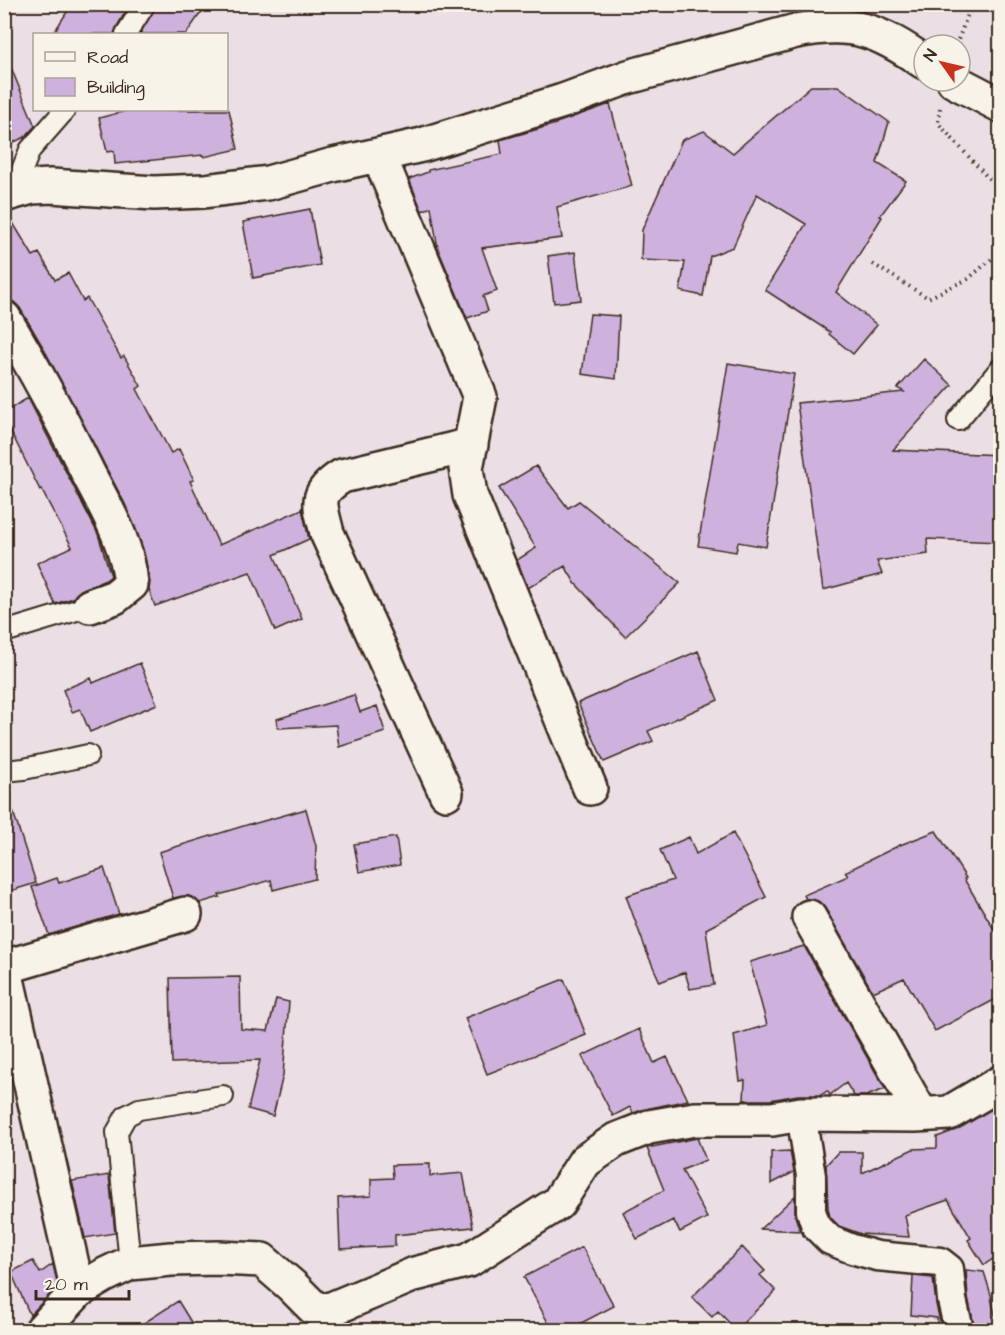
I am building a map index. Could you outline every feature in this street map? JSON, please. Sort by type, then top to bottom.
[{"type":"street","points":[[9,194],[32,187],[51,186],[154,193],[204,191],[268,183],[333,165],[422,145],[628,77],[820,26],[843,26],[866,30],[892,41],[912,54]]},
{"type":"street","points":[[961,93],[1000,105]]},
{"type":"street","points":[[379,156],[480,397],[466,468],[470,495],[590,788]]},
{"type":"street","points":[[4,318],[43,383],[111,519],[129,564],[131,584],[115,597],[90,606]]},
{"type":"street","points":[[446,793],[327,533],[319,503],[327,485],[342,476],[471,445]]},
{"type":"street","points":[[78,1291],[5,966],[185,914]]},
{"type":"street","points":[[809,917],[921,1114]]},
{"type":"street","points":[[42,1330],[78,1291],[105,1275],[130,1263],[171,1259],[262,1260],[314,1308],[329,1310],[415,1274],[468,1260],[558,1203],[585,1161],[616,1140],[649,1126],[694,1119],[772,1119],[801,1114],[949,1113],[1000,1083]]},
{"type":"street","points":[[801,1114],[811,1176],[811,1211],[816,1226],[830,1240],[877,1256],[940,1262],[949,1269],[952,1300],[959,1330]]},
{"type":"lane","points":[[127,33],[145,4]]},
{"type":"lane","points":[[9,194],[30,150],[64,111]]},
{"type":"lane","points":[[958,420],[1000,369]]},
{"type":"lane","points":[[4,632],[90,606]]},
{"type":"lane","points":[[4,771],[88,755]]},
{"type":"lane","points":[[130,1263],[117,1132],[126,1116],[139,1109],[223,1096]]},
{"type":"path","points":[[961,33],[972,4]]},
{"type":"path","points":[[947,93],[938,123],[1000,191]]},
{"type":"path","points":[[873,264],[928,298],[968,279],[1000,252]]},
{"type":"building","points":[[72,4],[130,4],[114,33],[54,33]]},
{"type":"building","points":[[157,4],[207,4],[187,33],[141,33]]},
{"type":"building","points":[[5,53],[35,126],[25,137],[4,147]]},
{"type":"building","points":[[811,86],[838,86],[889,122],[877,163],[906,181],[880,216],[882,217],[836,292],[877,325],[853,354],[829,334],[830,332],[765,290],[806,224],[757,194],[733,247],[710,256],[703,296],[680,291],[685,262],[641,260],[642,230],[682,140],[704,131],[733,153]]},
{"type":"building","points":[[610,104],[632,186],[557,207],[562,238],[482,248],[497,291],[483,296],[488,311],[467,318],[438,249],[431,207],[422,211],[409,179],[428,172],[428,170],[502,154],[500,140],[556,124]]},
{"type":"building","points":[[229,110],[238,149],[204,157],[203,155],[115,164],[114,151],[107,152],[99,118],[125,111]]},
{"type":"building","points":[[310,209],[320,265],[253,278],[243,222]]},
{"type":"building","points":[[4,213],[7,213],[33,256],[39,253],[55,280],[68,273],[83,301],[87,298],[121,358],[124,356],[141,386],[137,389],[171,453],[179,449],[194,480],[190,481],[219,545],[302,509],[309,539],[274,555],[302,619],[275,631],[250,572],[155,606],[149,590],[150,582],[143,549],[125,504],[43,347],[20,308],[8,300],[4,293]]},
{"type":"building","points":[[575,252],[581,300],[554,303],[548,256]]},
{"type":"building","points":[[590,314],[619,316],[616,379],[582,374]]},
{"type":"building","points":[[924,359],[952,385],[893,450],[1000,455],[1000,542],[927,539],[928,554],[877,561],[882,574],[823,590],[797,403],[904,392],[898,388]]},
{"type":"building","points":[[728,363],[794,374],[766,547],[738,542],[736,552],[698,546]]},
{"type":"building","points":[[28,398],[98,534],[111,576],[83,589],[73,598],[55,604],[37,563],[72,547],[4,418],[4,412]]},
{"type":"building","points":[[536,466],[568,508],[579,501],[680,583],[625,637],[575,583],[565,566],[528,588],[517,560],[536,548],[499,488]]},
{"type":"building","points":[[698,651],[718,700],[648,731],[653,741],[604,762],[578,703]]},
{"type":"building","points":[[140,663],[157,704],[90,732],[80,709],[72,712],[63,690],[91,678],[93,683]]},
{"type":"building","points":[[354,695],[360,712],[377,706],[385,732],[339,747],[336,725],[278,728],[277,719]]},
{"type":"building","points":[[10,802],[36,883],[4,893],[4,803]]},
{"type":"building","points":[[306,809],[316,846],[315,879],[273,890],[271,880],[200,903],[189,896],[173,898],[159,852]]},
{"type":"building","points":[[936,831],[966,878],[964,879],[1000,939],[1000,997],[935,1031],[904,978],[873,992],[825,908],[818,901],[806,899],[804,895],[848,876],[845,872],[900,845]]},
{"type":"building","points":[[733,833],[766,897],[706,929],[714,985],[690,989],[685,972],[660,982],[626,896],[673,880],[660,850],[689,837],[696,854]]},
{"type":"building","points":[[396,837],[400,865],[359,872],[354,844]]},
{"type":"building","points":[[104,868],[119,914],[49,935],[32,887],[57,878],[59,883]]},
{"type":"building","points":[[804,946],[885,1089],[866,1096],[854,1096],[846,1083],[830,1095],[827,1091],[821,1095],[744,1100],[745,1080],[740,1081],[734,1035],[767,1025],[750,962]]},
{"type":"building","points":[[240,977],[241,1029],[268,1031],[276,999],[289,1002],[283,1075],[273,1116],[248,1109],[260,1060],[172,1063],[170,978]]},
{"type":"building","points":[[564,979],[586,1035],[487,1074],[465,1018]]},
{"type":"building","points":[[639,1029],[654,1063],[667,1057],[688,1100],[633,1113],[630,1107],[613,1116],[582,1056]]},
{"type":"building","points":[[1000,1104],[1000,1254],[984,1265],[968,1240],[971,1238],[948,1200],[905,1215],[909,1237],[861,1234],[839,1226],[830,1217],[826,1165],[838,1152],[862,1152],[862,1173],[913,1149],[937,1148],[937,1137],[958,1129]]},
{"type":"building","points":[[697,1138],[706,1160],[682,1170],[707,1218],[680,1232],[673,1220],[637,1239],[623,1212],[664,1190],[647,1148]]},
{"type":"building","points":[[790,1151],[794,1172],[771,1184],[771,1152]]},
{"type":"building","points":[[430,1164],[430,1176],[463,1173],[473,1227],[395,1235],[395,1246],[340,1249],[338,1198],[371,1196],[371,1179],[393,1178],[392,1165]]},
{"type":"building","points":[[109,1175],[115,1233],[85,1238],[72,1181]]},
{"type":"building","points":[[795,1196],[795,1216],[800,1231],[760,1229]]},
{"type":"building","points":[[582,1247],[614,1306],[568,1330],[552,1330],[524,1277]]},
{"type":"building","points":[[742,1247],[765,1271],[760,1275],[776,1291],[736,1330],[718,1311],[712,1317],[692,1297]]},
{"type":"building","points":[[33,1261],[40,1273],[53,1264],[58,1286],[30,1315],[11,1272]]},
{"type":"building","points":[[966,1270],[984,1272],[999,1330],[975,1330],[968,1297]]},
{"type":"building","points":[[913,1276],[933,1278],[942,1330],[937,1330],[937,1318],[911,1315]]},
{"type":"building","points":[[178,1301],[196,1330],[133,1330]]}]
